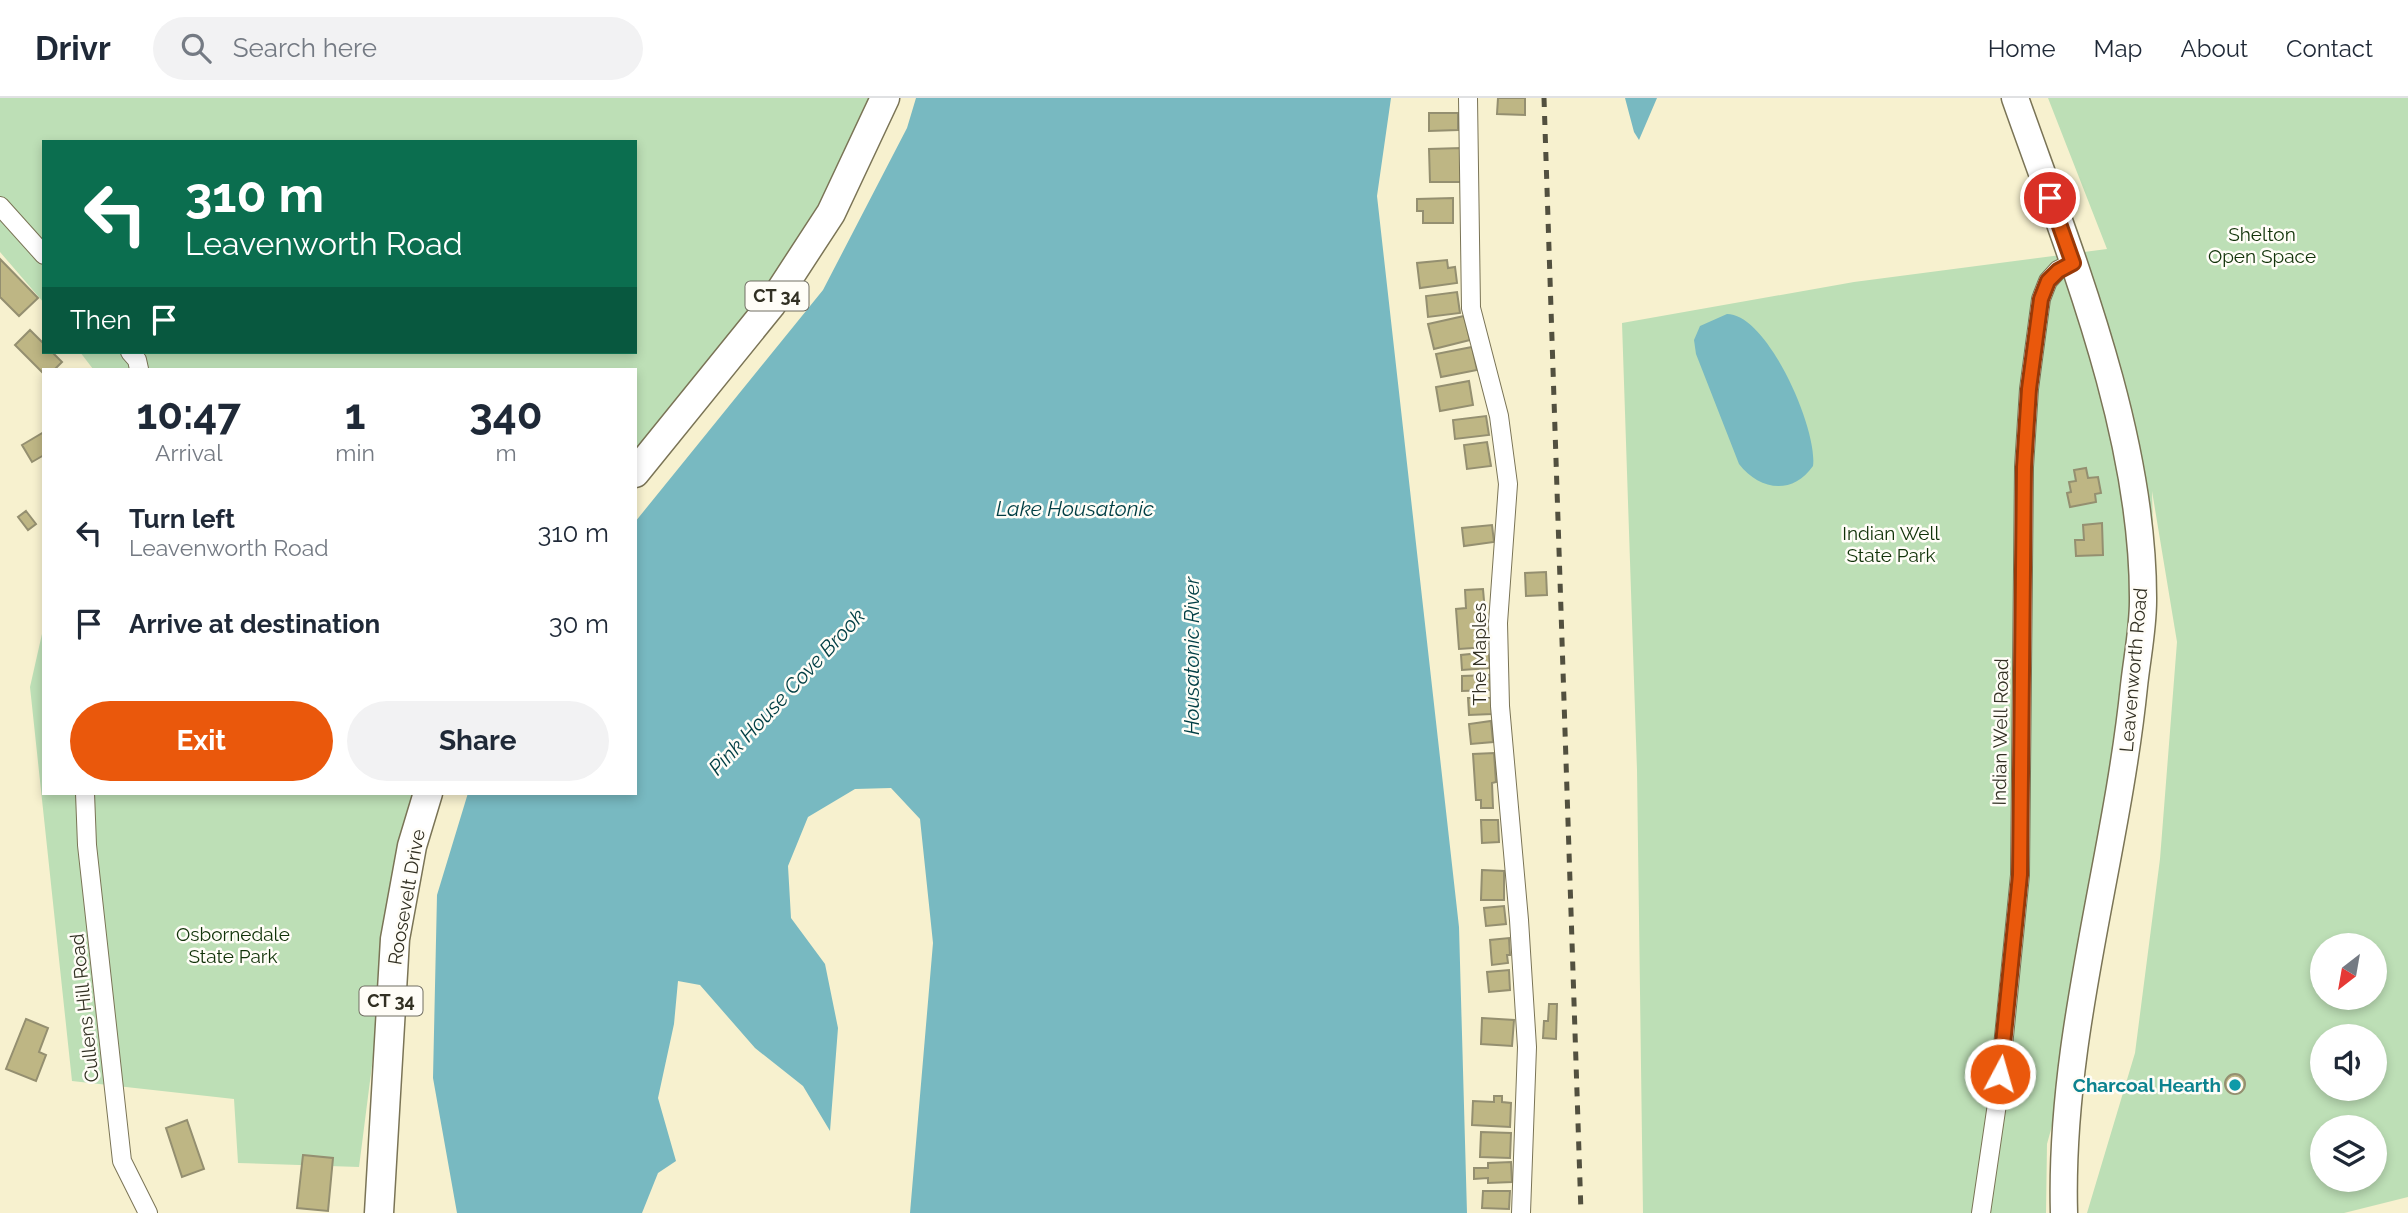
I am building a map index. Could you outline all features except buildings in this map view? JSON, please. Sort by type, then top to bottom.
[{"type":"main road","name":"CT 34","points":[[637,471],[771,305],[831,213],[885,98]]},
{"type":"main road","name":"Leavenworth Road","points":[[2015,98],[2100,344],[2130,469],[2139,537],[2143,602],[2128,744],[2081,1010],[2067,1107],[2064,1213]]},
{"type":"main road","name":"Roosevelt Drive","points":[[379,1213],[395,939],[412,846],[427,795]]},
{"type":"street","name":"The Maples","points":[[1468,98],[1471,308],[1499,416],[1508,484],[1498,623],[1499,692],[1520,920],[1527,1047],[1521,1213]]},
{"type":"street","points":[[0,206],[42,253]]},
{"type":"street","name":"Indian Well Road","points":[[1981,1213],[1998,1097],[2020,875],[2024,467],[2029,389],[2041,299],[2048,281],[2058,271],[2073,263]]},
{"type":"street","name":"Cullens Hill Road","points":[[85,795],[87,845],[122,1161],[148,1213]]},
{"type":"green space","points":[[0,98],[870,98],[815,226],[637,459],[637,368],[92,368],[82,354],[637,354],[637,140],[42,140],[42,301],[0,252]]},
{"type":"green space","name":"Indian Well State Park","points":[[2048,98],[2408,98],[2408,1197],[2344,1213],[2087,1213],[2135,1053],[2160,859],[2177,642],[2152,491],[2154,569],[2097,962],[2047,1144],[2046,1213],[1643,1213],[1637,770],[1622,323],[1854,282],[2107,249]]},
{"type":"green space","name":"Osbornedale State Park","points":[[42,634],[42,795],[413,795],[392,909],[359,1167],[238,1163],[234,1099],[72,1081],[30,687]]},
{"type":"water","name":"Lake Housatonic","points":[[916,98],[1391,98],[1377,196],[1459,927],[1467,1213],[910,1213],[933,943],[920,819],[891,788],[855,789],[808,817],[788,866],[791,918],[825,964],[838,1028],[830,1131],[803,1086],[755,1048],[700,985],[678,981],[674,1024],[658,1098],[676,1161],[658,1173],[642,1213],[457,1213],[433,1078],[437,895],[467,795],[637,795],[637,520],[823,290],[907,128]]},
{"type":"water","points":[[1625,98],[1657,98],[1639,140],[1634,132]]},
{"type":"water","points":[[1727,314],[1743,319],[1758,333],[1774,353],[1799,402],[1812,449],[1813,466],[1805,476],[1795,482],[1776,486],[1766,484],[1756,480],[1739,464],[1696,354],[1694,340],[1700,326]]},
{"type":"railway","points":[[1544,98],[1581,1213]]},
{"type":"place","name":"Charcoal Hearth","points":[[2235,1085]]},
{"type":"route","points":[[2000,1074],[2020,875],[2024,467],[2029,389],[2041,299],[2048,281],[2058,271],[2073,263],[2050,198]]},
{"type":"park label","name":"Shelton Open Space","points":[[2262,245]]},
{"type":"water label","name":"Housatonic River","points":[[1192,656]]},
{"type":"water label","name":"Pink House Cove Brook","points":[[787,692]]}]
